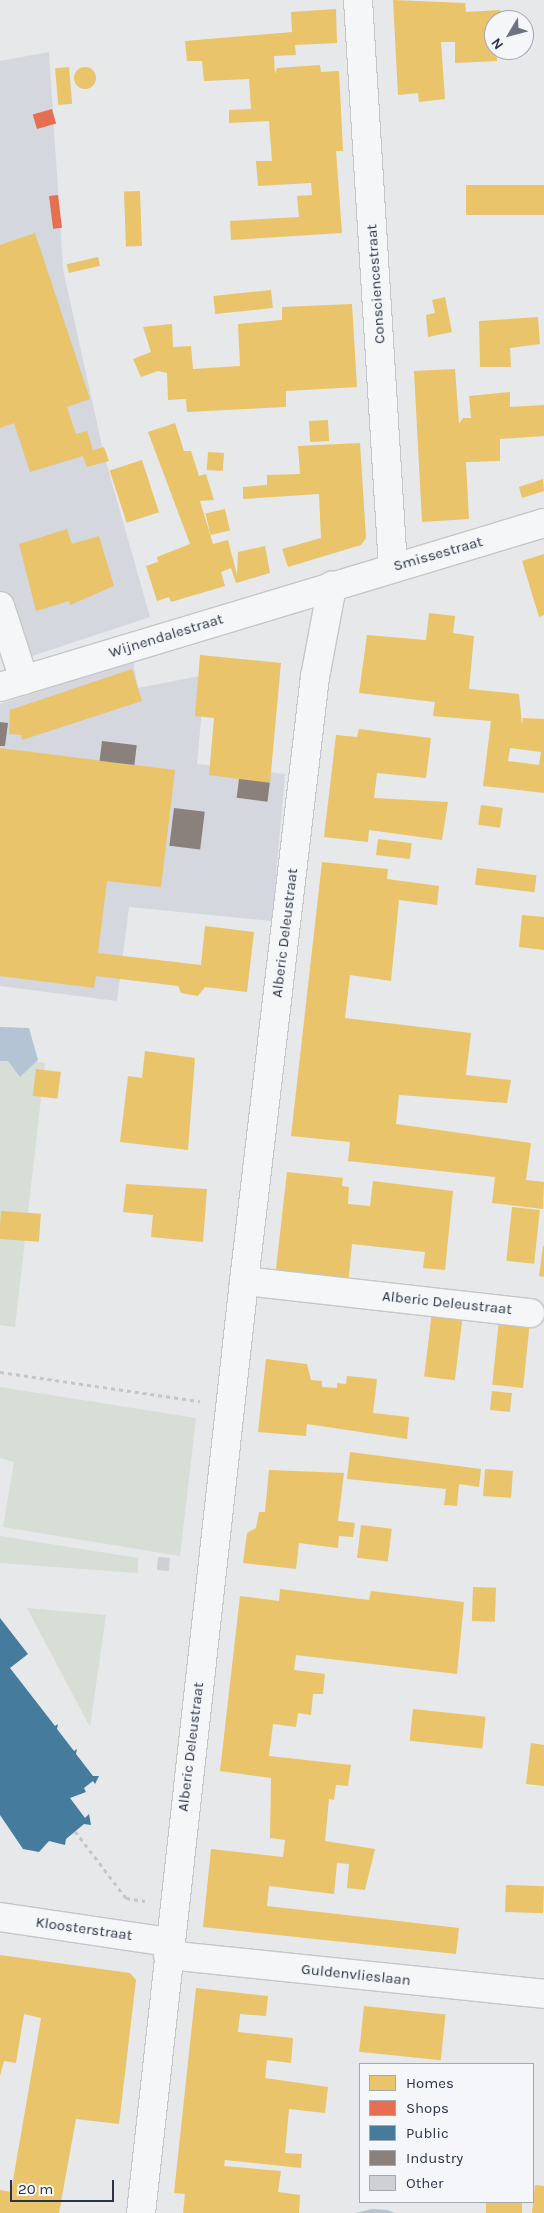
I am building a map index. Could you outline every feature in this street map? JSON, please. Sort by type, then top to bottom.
[{"type":"street","name":"Consciencestraat","points":[[358,0],[393,567]]},
{"type":"street","name":"Smissestraat","points":[[332,586],[544,523]]},
{"type":"street","name":"Wijnendalestraat","points":[[12,684],[332,586]]},
{"type":"street","name":"Alberic Deleustraat","points":[[141,2213],[168,1948],[244,1281],[314,687],[332,586]]},
{"type":"street","points":[[0,606],[12,684]]},
{"type":"street","name":"Alberic Deleustraat","points":[[244,1281],[530,1313]]},
{"type":"street","name":"Kloosterstraat","points":[[0,1916],[168,1948]]},
{"type":"street","name":"Guldenvlieslaan","points":[[168,1948],[544,1994]]},
{"type":"path","points":[[0,1372],[230,1405]]},
{"type":"path","points":[[75,1831],[126,1898],[173,1905]]},
{"type":"shaded area","points":[[49,52],[63,269],[104,455],[150,617],[14,662],[0,618],[0,61]]},
{"type":"shaded area","points":[[133,661],[138,688],[205,675],[197,764],[285,774],[272,921],[129,907],[117,1001],[0,986],[0,704]]},
{"type":"shaded area","points":[[0,1056],[45,1063],[15,1327],[0,1325]]},
{"type":"shaded area","points":[[0,1387],[196,1418],[180,1556],[3,1527],[14,1462],[0,1458]]},
{"type":"shaded area","points":[[0,1536],[138,1558],[138,1573],[0,1563]]},
{"type":"shaded area","points":[[27,1608],[106,1615],[90,1727]]},
{"type":"water","points":[[0,1027],[29,1028],[38,1060],[20,1077],[8,1061],[0,1061]]},
{"type":"water","points":[[372,2209],[387,2210],[395,2213],[355,2213]]},
{"type":"building: Homes","points":[[393,0],[465,3],[466,12],[484,11],[484,60],[497,61],[455,63],[455,42],[441,42],[445,99],[419,102],[418,93],[398,95]]},
{"type":"building: Homes","points":[[336,9],[337,43],[295,45],[296,55],[274,56],[275,74],[277,68],[320,65],[321,72],[339,71],[343,151],[336,151],[342,233],[231,240],[230,221],[299,217],[297,196],[312,195],[311,183],[258,186],[256,161],[272,161],[269,121],[229,123],[229,110],[251,109],[249,79],[204,81],[202,61],[187,61],[185,41],[292,32],[291,12]]},
{"type":"building: Homes","points":[[69,67],[72,104],[58,105],[55,68]]},
{"type":"building: Homes","points":[[85,67],[93,70],[96,78],[93,86],[85,89],[77,86],[74,78],[77,70]]},
{"type":"building: Homes","points":[[466,185],[544,185],[544,215],[466,215]]},
{"type":"building: Homes","points":[[140,191],[142,246],[126,247],[124,192]]},
{"type":"building: Homes","points":[[35,233],[90,399],[67,407],[76,434],[87,431],[93,450],[104,447],[109,461],[87,467],[83,456],[30,472],[14,423],[0,428],[0,245]]},
{"type":"building: Homes","points":[[98,257],[100,266],[69,273],[67,264]]},
{"type":"building: Homes","points":[[271,290],[273,308],[215,314],[213,296]]},
{"type":"building: Homes","points":[[445,297],[452,332],[428,337],[426,315],[435,313],[432,300]]},
{"type":"building: Homes","points":[[352,304],[357,387],[286,391],[286,407],[187,412],[186,399],[168,400],[167,373],[158,371],[141,377],[133,359],[151,352],[143,327],[172,324],[173,347],[191,346],[193,369],[240,366],[238,324],[282,320],[282,307]]},
{"type":"building: Homes","points":[[538,317],[540,344],[510,348],[511,367],[480,367],[479,321]]},
{"type":"building: Homes","points":[[455,369],[459,424],[463,418],[471,418],[469,396],[510,392],[510,407],[544,405],[544,436],[500,439],[500,461],[466,462],[469,519],[422,522],[414,371]]},
{"type":"building: Homes","points":[[328,420],[329,441],[310,442],[309,421]]},
{"type":"building: Homes","points":[[175,423],[184,451],[191,451],[199,476],[206,474],[214,500],[200,501],[213,544],[228,540],[237,575],[238,552],[265,546],[270,573],[236,583],[231,568],[221,572],[225,586],[171,602],[169,597],[157,601],[146,566],[158,562],[157,557],[190,544],[148,432]]},
{"type":"building: Homes","points":[[360,443],[366,538],[361,545],[288,567],[282,549],[321,538],[319,494],[243,499],[243,487],[267,485],[267,475],[300,474],[298,446]]},
{"type":"building: Homes","points":[[208,452],[224,453],[223,471],[207,470]]},
{"type":"building: Homes","points":[[142,460],[159,512],[127,523],[110,471]]},
{"type":"building: Homes","points":[[543,479],[544,491],[522,498],[519,487]]},
{"type":"building: Homes","points":[[225,509],[230,530],[210,535],[206,513]]},
{"type":"building: Homes","points":[[67,529],[72,544],[99,536],[114,586],[70,605],[69,601],[36,611],[19,544]]},
{"type":"building: Homes","points":[[544,554],[544,615],[539,617],[522,561]]},
{"type":"building: Homes","points":[[429,613],[455,616],[453,633],[474,636],[469,689],[519,694],[522,725],[523,718],[544,719],[544,793],[483,786],[491,721],[433,716],[435,702],[359,693],[367,635],[426,640]],"holes":[[[510,748],[541,752],[539,765],[508,761]]]},
{"type":"building: Homes","points":[[200,655],[281,663],[270,783],[209,775],[214,718],[195,716]]},
{"type":"building: Homes","points":[[132,669],[142,701],[22,740],[21,735],[9,734],[10,710]]},
{"type":"building: Homes","points":[[359,729],[431,738],[426,778],[377,773],[374,798],[448,802],[442,840],[369,830],[368,842],[324,837],[336,735],[357,737]]},
{"type":"building: Homes","points":[[0,748],[175,770],[161,887],[107,881],[98,953],[201,965],[205,926],[254,932],[247,992],[205,987],[198,996],[181,993],[178,986],[96,976],[94,988],[0,976]]},
{"type":"building: Homes","points":[[481,805],[503,808],[500,828],[478,825]]},
{"type":"building: Homes","points":[[378,839],[412,843],[410,859],[376,855]]},
{"type":"building: Homes","points":[[322,862],[388,869],[387,879],[439,886],[437,905],[399,900],[391,981],[350,975],[345,1018],[471,1033],[466,1075],[511,1080],[507,1103],[399,1095],[396,1124],[531,1143],[526,1180],[544,1182],[543,1209],[492,1203],[495,1177],[348,1161],[350,1142],[291,1136]]},
{"type":"building: Homes","points":[[477,868],[537,875],[534,892],[475,885]]},
{"type":"building: Homes","points":[[522,915],[544,917],[544,950],[519,947]]},
{"type":"building: Homes","points":[[145,1051],[195,1058],[188,1150],[120,1142],[128,1076],[142,1078]]},
{"type":"building: Homes","points":[[36,1069],[61,1072],[58,1099],[33,1096]]},
{"type":"building: Homes","points":[[287,1172],[343,1178],[342,1186],[349,1187],[348,1204],[370,1206],[373,1181],[453,1191],[445,1270],[423,1268],[425,1252],[352,1244],[348,1285],[275,1278]]},
{"type":"building: Homes","points":[[126,1184],[207,1189],[203,1242],[151,1237],[153,1215],[123,1212]]},
{"type":"building: Homes","points":[[512,1207],[540,1210],[534,1264],[506,1261]]},
{"type":"building: Homes","points":[[1,1211],[41,1214],[39,1242],[0,1239]]},
{"type":"building: Homes","points":[[544,1246],[544,1277],[539,1276]]},
{"type":"building: Homes","points":[[432,1312],[463,1316],[455,1380],[424,1377]]},
{"type":"building: Homes","points":[[499,1320],[530,1323],[523,1388],[492,1385]]},
{"type":"building: Homes","points":[[266,1359],[307,1364],[311,1380],[322,1381],[322,1387],[337,1388],[337,1383],[346,1384],[347,1376],[377,1379],[373,1413],[409,1417],[407,1439],[307,1424],[306,1436],[258,1432]]},
{"type":"building: Homes","points":[[492,1391],[512,1393],[510,1412],[490,1410]]},
{"type":"building: Homes","points":[[350,1452],[481,1469],[479,1487],[459,1484],[457,1506],[444,1505],[446,1489],[347,1479]]},
{"type":"building: Homes","points":[[485,1469],[513,1471],[511,1498],[483,1496]]},
{"type":"building: Homes","points":[[269,1470],[344,1473],[338,1521],[355,1523],[353,1537],[339,1536],[338,1548],[299,1543],[296,1569],[243,1563],[247,1533],[256,1528],[259,1512],[265,1512]]},
{"type":"building: Homes","points":[[361,1525],[392,1529],[388,1562],[357,1558]]},
{"type":"building: Homes","points":[[473,1587],[496,1588],[495,1622],[472,1621]]},
{"type":"building: Homes","points":[[280,1589],[369,1600],[371,1591],[464,1602],[457,1674],[296,1655],[294,1670],[325,1674],[323,1694],[313,1694],[311,1715],[298,1713],[296,1727],[273,1724],[269,1756],[351,1765],[348,1786],[336,1785],[334,1800],[329,1799],[325,1841],[375,1849],[365,1890],[347,1888],[349,1864],[337,1863],[334,1894],[269,1886],[267,1906],[459,1928],[456,1954],[203,1927],[211,1849],[283,1857],[285,1840],[270,1838],[271,1778],[220,1771],[240,1596],[279,1601]]},
{"type":"building: Homes","points":[[413,1709],[486,1717],[482,1748],[410,1741]]},
{"type":"building: Homes","points":[[531,1743],[544,1745],[544,1786],[526,1784]]},
{"type":"building: Homes","points":[[506,1885],[544,1886],[543,1913],[505,1912]]},
{"type":"building: Homes","points":[[0,1955],[130,1973],[136,1980],[119,2124],[76,2119],[59,2213],[0,2213],[0,2190],[11,2192],[41,2018],[24,2014],[16,2063],[4,2061],[0,2076]]},
{"type":"building: Homes","points":[[196,1988],[268,1996],[266,2016],[240,2014],[238,2032],[293,2038],[291,2063],[267,2060],[265,2078],[328,2087],[325,2113],[289,2109],[285,2153],[302,2154],[301,2168],[225,2160],[224,2166],[281,2171],[278,2192],[300,2195],[299,2213],[183,2213],[185,2194],[174,2193]]},
{"type":"building: Homes","points":[[364,2006],[446,2015],[441,2060],[359,2052]]},
{"type":"building: Homes","points":[[535,2185],[544,2186],[544,2213],[532,2213]]},
{"type":"building: Homes","points":[[486,2203],[522,2203],[522,2213],[486,2213]]},
{"type":"building: Shops","points":[[52,109],[56,123],[37,129],[33,115]]},
{"type":"building: Shops","points":[[58,195],[62,228],[53,229],[49,196]]},
{"type":"building: Public","points":[[0,1618],[28,1654],[10,1668],[55,1726],[58,1724],[57,1729],[74,1751],[77,1749],[76,1754],[93,1776],[99,1776],[95,1784],[93,1781],[84,1788],[86,1792],[70,1798],[85,1818],[89,1814],[91,1825],[84,1824],[66,1839],[65,1845],[49,1841],[39,1852],[23,1849],[0,1815]]},
{"type":"building: Industry","points":[[0,722],[8,723],[5,746],[0,746]]},
{"type":"building: Industry","points":[[102,741],[137,745],[134,765],[100,761]]},
{"type":"building: Industry","points":[[239,779],[270,783],[267,802],[237,798]]},
{"type":"building: Industry","points":[[174,808],[205,812],[200,849],[169,846]]},
{"type":"building: Other","points":[[158,1557],[170,1558],[169,1571],[157,1570]]}]
